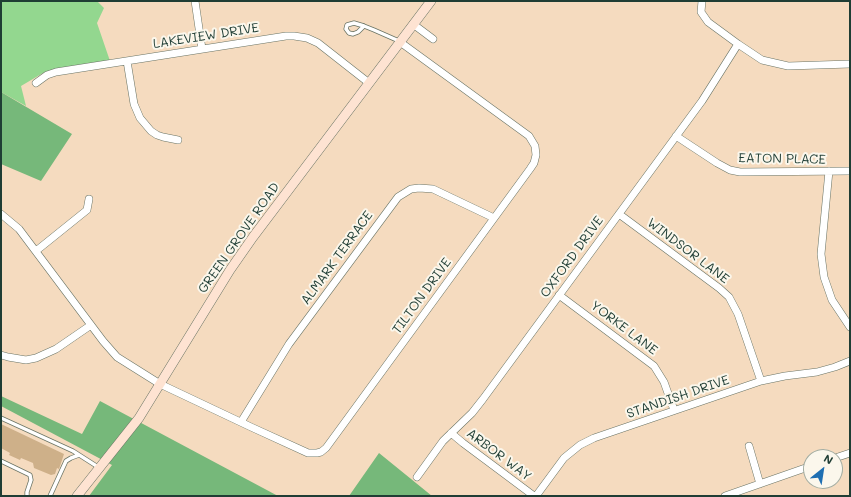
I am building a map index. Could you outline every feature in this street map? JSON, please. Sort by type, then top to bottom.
[{"type":"street","points":[[195,1],[202,49]]},
{"type":"street","name":"GREEN GROVE ROAD","points":[[77,496],[120,444],[139,418],[234,264],[431,1]]},
{"type":"street","points":[[702,1],[701,12],[705,18],[738,44],[762,60],[788,66],[850,64]]},
{"type":"street","points":[[413,24],[432,38]]},
{"type":"street","name":"LAKEVIEW DRIVE","points":[[36,83],[47,75],[56,72],[286,36],[301,37],[312,40],[322,46],[369,83]]},
{"type":"street","name":"TILTON DRIVE","points":[[1,214],[19,229],[103,341],[117,357],[160,384],[241,422],[308,453],[322,452],[534,163],[536,152],[533,141],[522,131],[400,42]]},
{"type":"street","name":"OXFORD DRIVE","points":[[417,477],[443,441],[475,409],[702,101],[738,44]]},
{"type":"street","points":[[127,61],[134,104],[140,118],[157,135],[178,140]]},
{"type":"street","name":"EATON PLACE","points":[[676,136],[730,170],[740,172],[850,171]]},
{"type":"street","points":[[829,171],[821,254],[824,277],[832,300],[850,328]]},
{"type":"street","name":"ALMARK TERRACE","points":[[241,422],[289,344],[398,197],[411,189],[433,189],[494,218]]},
{"type":"street","points":[[36,251],[87,210],[89,199]]},
{"type":"street","name":"WINDSOR LANE","points":[[619,214],[729,297],[738,314],[761,380]]},
{"type":"street","name":"YORKE LANE","points":[[559,294],[654,366],[664,382],[674,410]]},
{"type":"street","points":[[1,354],[8,357],[26,360],[36,358],[56,349],[91,325]]},
{"type":"street","name":"STANDISH DRIVE","points":[[535,496],[569,453],[580,445],[594,438],[761,380],[817,372],[836,367],[850,361]]},
{"type":"street","name":"ARBOR WAY","points":[[451,433],[535,496]]},
{"type":"street","points":[[749,446],[760,484]]},
{"type":"street","points":[[725,496],[803,469]]},
{"type":"lane","points":[[364,26],[358,32],[353,34],[346,29],[348,25],[354,23],[364,26],[400,42]]},
{"type":"lane","points":[[1,418],[78,455],[99,468]]},
{"type":"lane","points":[[50,496],[66,462],[78,455]]},
{"type":"lane","points":[[1,461],[31,476],[27,496]]},
{"type":"green space","points":[[1,1],[97,1],[104,8],[97,23],[110,61],[43,73],[21,86],[26,106],[1,92]]},
{"type":"green space","points":[[1,92],[72,134],[41,181],[1,164]]},
{"type":"green space","points":[[1,396],[82,434],[100,401],[278,496],[89,496],[112,465],[1,406]]},
{"type":"green space","points":[[379,453],[432,496],[349,496]]},
{"type":"building","points":[[1,424],[64,454],[59,469],[57,468],[55,474],[51,475],[34,468],[33,463],[21,458],[20,460],[9,455],[10,453],[1,448]]}]
